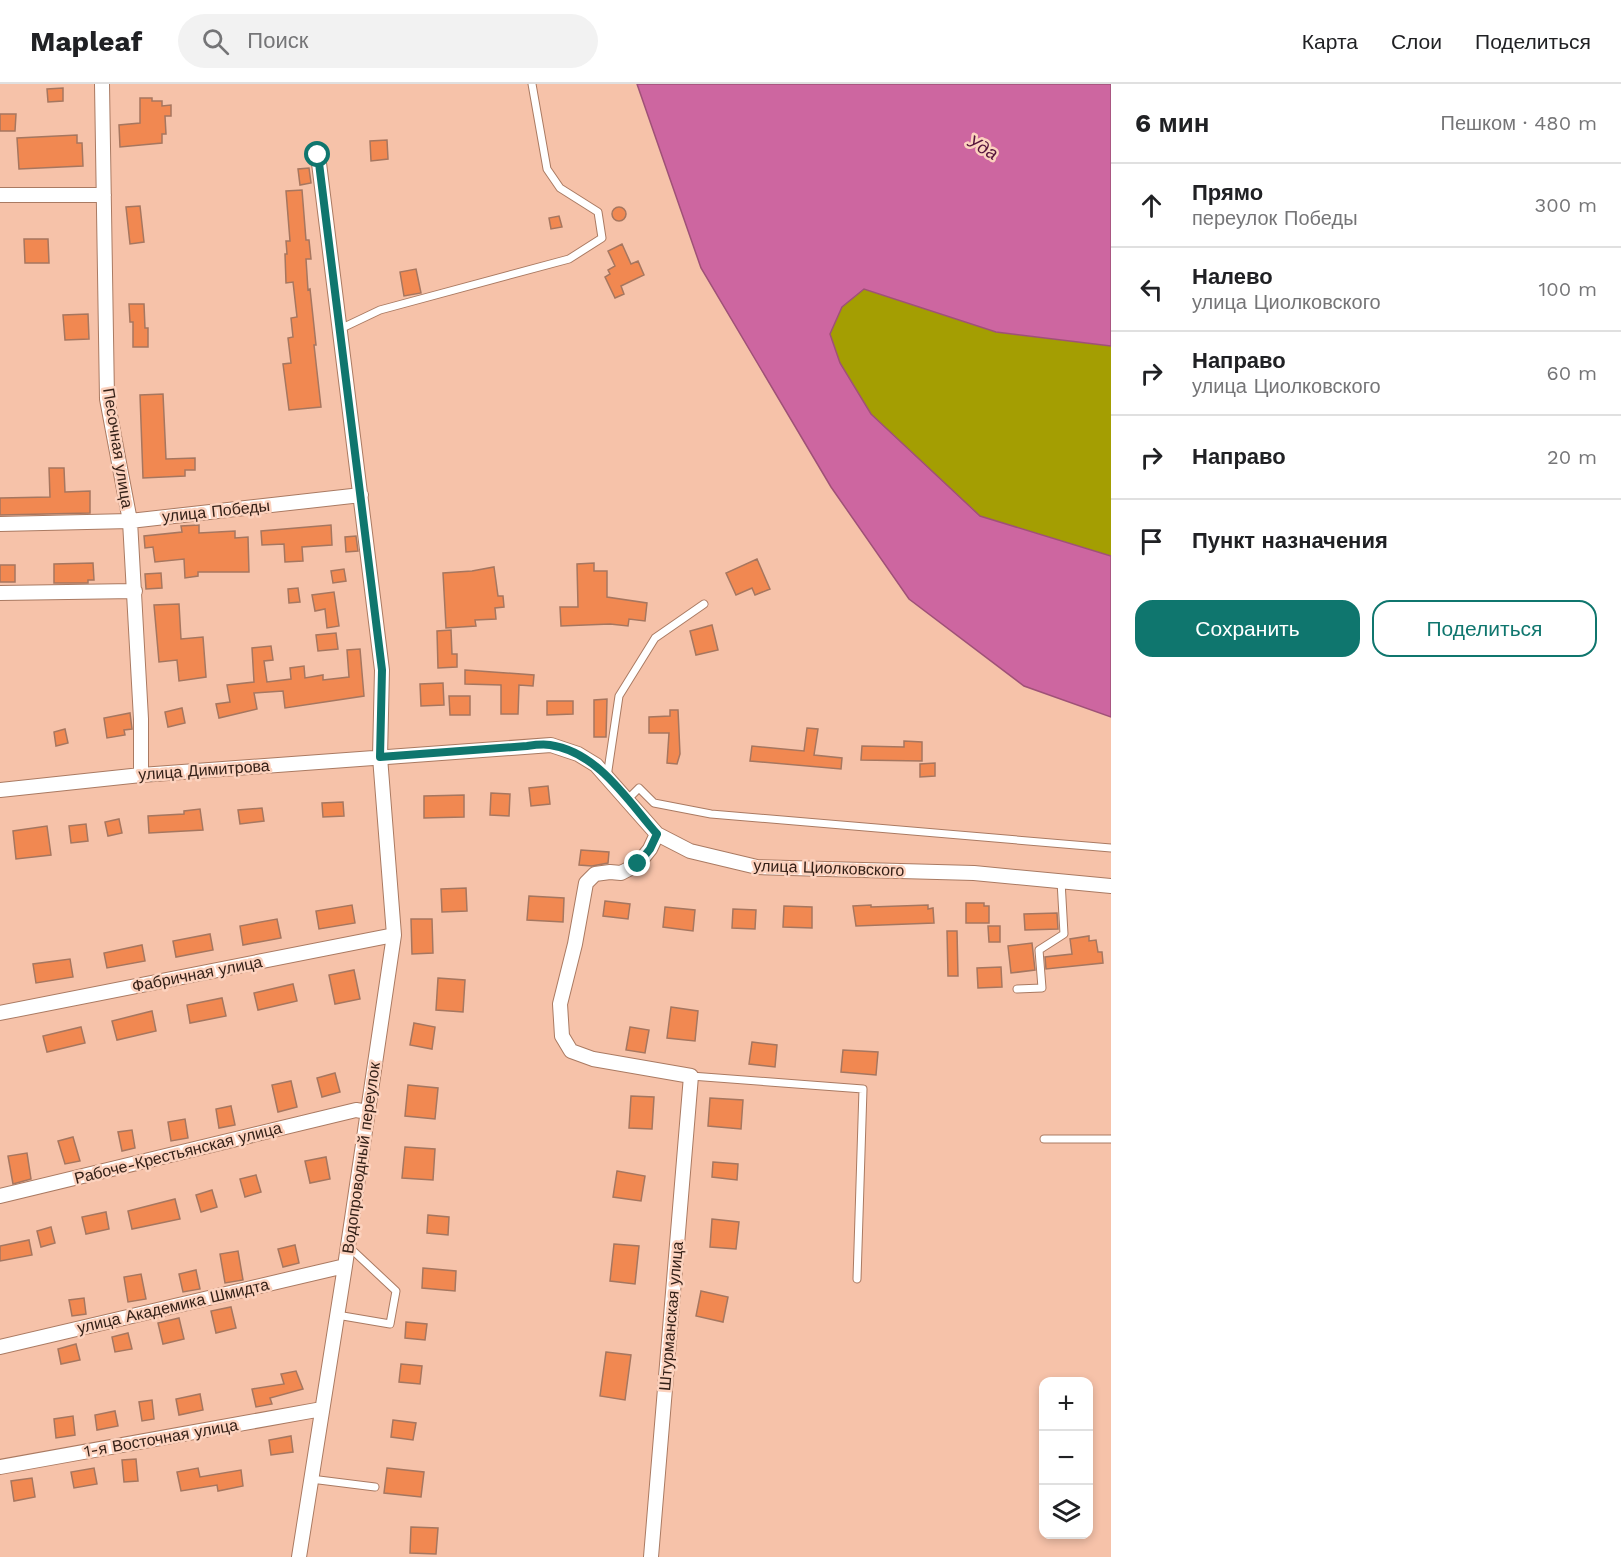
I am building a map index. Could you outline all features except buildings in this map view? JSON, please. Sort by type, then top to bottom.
[{"type":"street","name":"Песочная улица","points":[[102,84],[107,399],[130,521],[135,591],[141,775]]},
{"type":"street","name":"Водопроводный переулок","points":[[299,1557],[348,1246],[362,1111],[394,935],[380,757],[382,670],[318,155]]},
{"type":"street","points":[[0,195],[105,195]]},
{"type":"street","name":"улица Победы","points":[[0,524],[130,521],[361,495]]},
{"type":"street","points":[[0,594],[135,591]]},
{"type":"street","name":"улица Циолковского","points":[[409,755],[551,745],[578,754],[596,765],[657,834],[690,851],[757,867],[974,873],[1111,886]]},
{"type":"street","name":"улица Димитрова","points":[[0,790],[141,775],[409,755]]},
{"type":"street","points":[[657,834],[650,849],[638,864],[621,873],[595,874],[586,884],[575,944],[560,1004],[562,1036],[571,1051],[593,1059],[691,1076]]},
{"type":"street","name":"Фабричная улица","points":[[0,1013],[394,935]]},
{"type":"street","name":"Штурманская улица","points":[[651,1557],[691,1076]]},
{"type":"street","name":"Рабоче-Крестьянская улица","points":[[0,1196],[362,1111]]},
{"type":"street","name":"улица Академика Шмидта","points":[[0,1347],[345,1266]]},
{"type":"street","name":"1-я Восточная улица","points":[[0,1467],[322,1409]]},
{"type":"lane","points":[[340,329],[380,310],[569,259],[602,238],[598,212],[560,188],[548,169],[532,84]]},
{"type":"lane","points":[[607,777],[619,696],[655,638],[704,604]]},
{"type":"lane","points":[[627,800],[639,788],[654,803],[711,814],[1111,848]]},
{"type":"lane","points":[[1017,989],[1042,988],[1039,950],[1064,934],[1061,881]]},
{"type":"lane","points":[[691,1076],[863,1089],[857,1280]]},
{"type":"lane","points":[[1044,1139],[1111,1139]]},
{"type":"lane","points":[[337,1315],[390,1324],[396,1291],[348,1246]]},
{"type":"lane","points":[[311,1479],[375,1487]]},
{"type":"shaded area","points":[[864,289],[996,332],[1111,346],[1111,556],[980,516],[871,414],[840,363],[830,334],[842,307]]},
{"type":"water","name":"Уда","points":[[637,84],[1111,84],[1111,346],[996,332],[864,289],[842,307],[830,334],[840,363],[871,414],[980,516],[1111,556],[1111,717],[1024,686],[909,599],[831,487],[701,268]]},
{"type":"route","points":[[318,155],[382,670],[380,757],[551,745],[578,754],[596,765],[657,834],[650,849],[638,864]]}]
